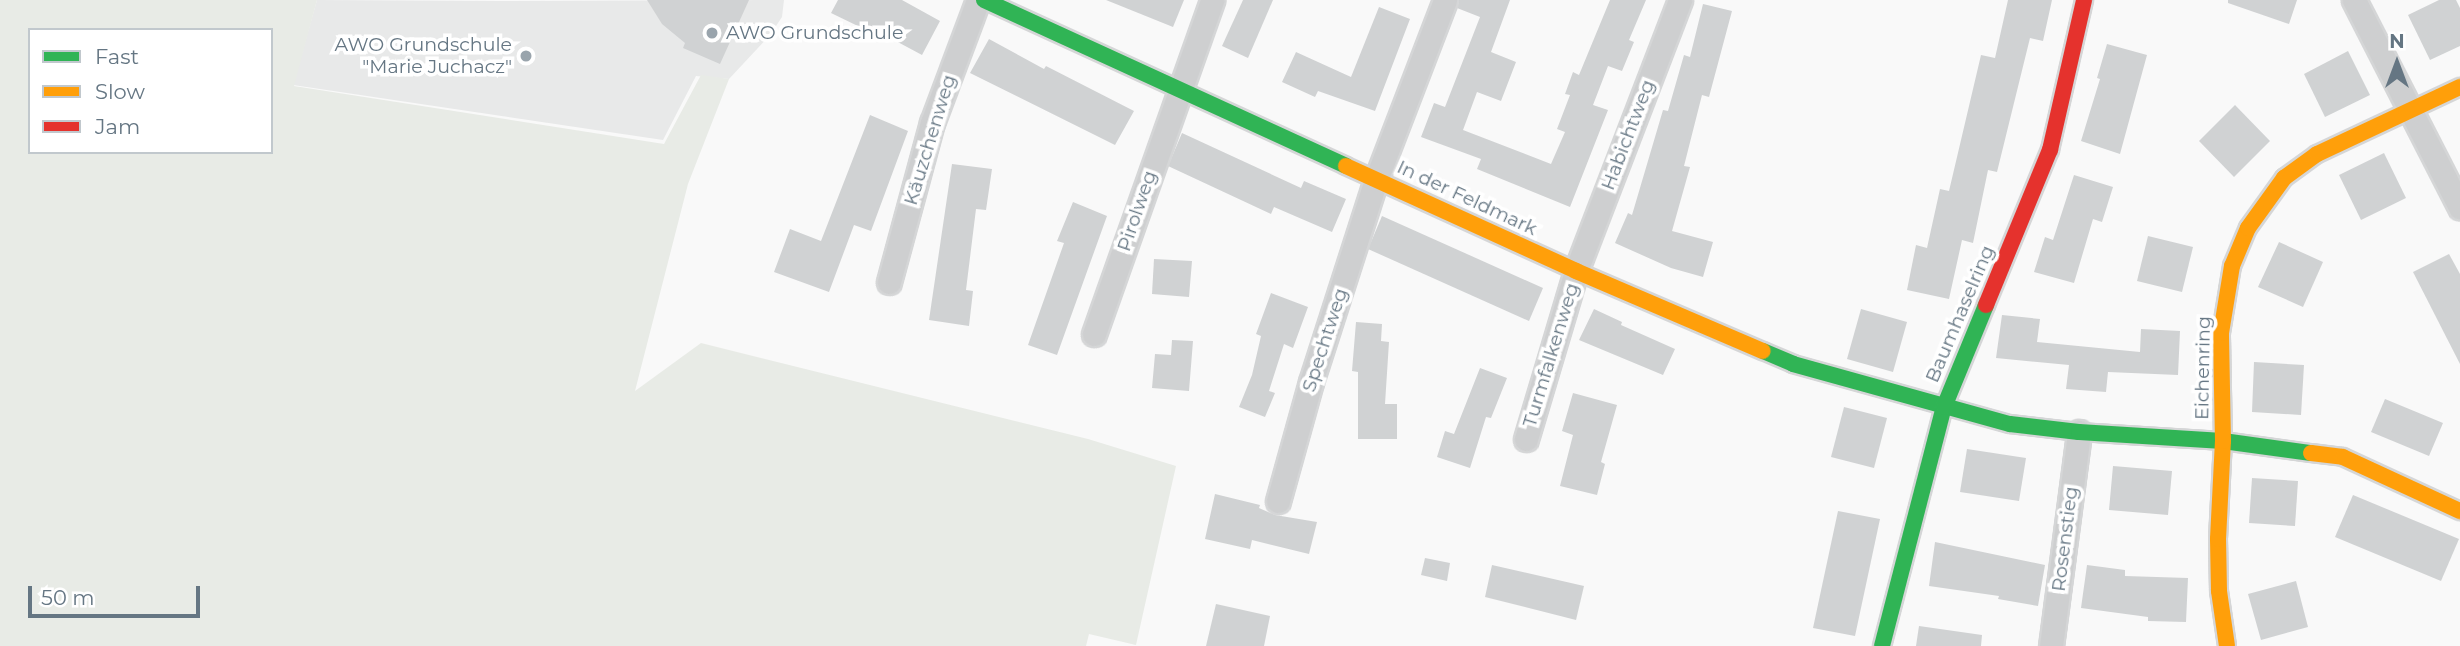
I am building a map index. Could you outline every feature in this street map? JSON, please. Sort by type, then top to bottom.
[{"type":"street","name":"Käuzchenweg","points":[[889,282],[932,123],[978,0]]},
{"type":"street","name":"In der Feldmark","points":[[984,0],[1576,271],[1793,365],[2010,424],[2079,432],[2223,441],[2343,457],[2460,511]]},
{"type":"street","name":"Pirolweg","points":[[1094,334],[1212,0]]},
{"type":"street","name":"Spechtweg","points":[[1278,501],[1311,383],[1376,180],[1445,0]]},
{"type":"street","name":"Habichtweg","points":[[1576,271],[1680,0]]},
{"type":"street","name":"Baumhaselring","points":[[1882,646],[1944,407],[2050,150],[2084,0]]},
{"type":"street","points":[[2354,0],[2460,207]]},
{"type":"street","name":"Eichenring","points":[[2227,646],[2219,591],[2223,441],[2221,333],[2232,266],[2248,228],[2284,178],[2317,154],[2460,86]]},
{"type":"street","name":"Turmfalkenweg","points":[[1526,439],[1576,271]]},
{"type":"street","name":"Rosenstieg","points":[[2051,646],[2079,432]]},
{"type":"shaded area","points":[[0,0],[317,0],[294,86],[664,144],[701,75],[729,79],[688,184],[635,391],[701,343],[1088,439],[1176,466],[1136,645],[1089,634],[1086,646],[0,646]]},
{"type":"shaded area","name":"AWO Grundschule \"Marie Juchacz\"","points":[[317,0],[784,0],[782,17],[770,35],[729,79],[696,76],[663,140],[293,85]]},
{"type":"building","name":"AWO Grundschule","points":[[647,0],[749,0],[720,64],[683,48],[685,43],[662,24]]},
{"type":"building","points":[[838,0],[902,0],[940,21],[922,55],[866,25],[864,29],[831,13]]},
{"type":"building","points":[[1106,0],[1184,0],[1173,27]]},
{"type":"building","points":[[1243,0],[1273,0],[1248,58],[1222,46]]},
{"type":"building","points":[[1459,0],[1510,0],[1491,52],[1516,62],[1501,101],[1477,92],[1463,130],[1551,164],[1565,132],[1557,129],[1570,95],[1565,94],[1573,72],[1579,75],[1610,0],[1646,0],[1629,40],[1634,42],[1622,71],[1608,66],[1593,105],[1608,110],[1570,207],[1477,169],[1481,159],[1421,137],[1434,103],[1445,107],[1480,17],[1457,8]]},
{"type":"building","points":[[2008,0],[2052,0],[2043,41],[2030,38],[1997,172],[1988,170],[1973,243],[1962,240],[1949,299],[1907,290],[1916,245],[1927,248],[1940,189],[1949,191],[1981,55],[1995,58]]},
{"type":"building","points":[[2228,0],[2297,0],[2289,24],[2228,3]]},
{"type":"building","points":[[2439,0],[2456,0],[2460,8],[2460,46],[2430,60],[2408,15]]},
{"type":"building","points":[[1703,4],[1732,11],[1709,97],[1702,95],[1684,166],[1690,167],[1672,231],[1713,242],[1703,277],[1671,268],[1615,243],[1628,213],[1632,215],[1663,110],[1668,111],[1684,55],[1690,57]]},
{"type":"building","points":[[1379,7],[1410,19],[1375,111],[1318,91],[1315,97],[1282,82],[1296,52],[1351,77]]},
{"type":"building","points":[[989,39],[1044,69],[1046,66],[1134,111],[1115,145],[970,73]]},
{"type":"building","points":[[2107,44],[2147,55],[2120,154],[2081,141],[2100,79],[2097,78]]},
{"type":"building","points":[[2348,51],[2370,95],[2325,117],[2304,74]]},
{"type":"building","points":[[2235,105],[2270,141],[2234,177],[2199,141]]},
{"type":"building","points":[[870,115],[908,131],[871,231],[854,225],[829,292],[774,272],[790,229],[821,241]]},
{"type":"building","points":[[1182,133],[1301,188],[1304,181],[1346,199],[1332,232],[1274,207],[1271,214],[1168,166]]},
{"type":"building","points":[[2384,153],[2406,198],[2361,220],[2339,175]]},
{"type":"building","points":[[952,164],[992,169],[986,210],[976,209],[966,290],[973,291],[969,326],[929,320]]},
{"type":"building","points":[[2074,175],[2113,187],[2102,222],[2093,219],[2074,283],[2034,272],[2045,237],[2053,240]]},
{"type":"building","points":[[1073,202],[1107,216],[1057,355],[1028,345],[1064,243],[1057,241]]},
{"type":"building","points":[[1382,216],[1543,288],[1529,321],[1368,249]]},
{"type":"building","points":[[2148,236],[2193,247],[2182,292],[2137,281]]},
{"type":"building","points":[[2279,242],[2323,262],[2303,307],[2258,287]]},
{"type":"building","points":[[2449,254],[2460,274],[2460,364],[2413,272]]},
{"type":"building","points":[[1154,259],[1192,261],[1189,297],[1152,294]]},
{"type":"building","points":[[1271,293],[1308,307],[1293,348],[1284,344],[1269,391],[1275,393],[1265,417],[1239,407],[1252,375],[1261,336],[1256,334]]},
{"type":"building","points":[[1594,309],[1622,322],[1621,325],[1675,349],[1663,375],[1579,340]]},
{"type":"building","points":[[1861,309],[1907,322],[1893,372],[1847,359]]},
{"type":"building","points":[[2002,315],[2040,319],[2037,342],[2140,352],[2141,329],[2180,331],[2178,375],[2108,372],[2106,392],[2066,389],[2069,365],[1996,358]]},
{"type":"building","points":[[1356,322],[1382,324],[1381,341],[1389,342],[1385,404],[1397,404],[1397,439],[1358,439],[1358,372],[1352,371]]},
{"type":"building","points":[[1172,340],[1193,341],[1189,391],[1152,388],[1155,354],[1171,355]]},
{"type":"building","points":[[2254,362],[2304,365],[2301,415],[2252,412]]},
{"type":"building","points":[[1480,368],[1507,378],[1491,418],[1486,417],[1470,468],[1437,457],[1445,431],[1454,434]]},
{"type":"building","points":[[1573,393],[1617,405],[1601,462],[1605,464],[1597,495],[1560,486],[1573,435],[1562,431]]},
{"type":"building","points":[[2385,399],[2443,423],[2429,456],[2371,432]]},
{"type":"building","points":[[1844,407],[1887,418],[1874,468],[1831,457]]},
{"type":"building","points":[[1967,449],[2026,458],[2019,501],[1960,492]]},
{"type":"building","points":[[2113,466],[2172,471],[2168,515],[2109,510]]},
{"type":"building","points":[[2252,478],[2298,481],[2295,526],[2249,523]]},
{"type":"building","points":[[1215,494],[1260,505],[1259,508],[1275,515],[1317,522],[1309,554],[1252,540],[1250,549],[1205,539]]},
{"type":"building","points":[[2353,495],[2459,539],[2441,581],[2335,537]]},
{"type":"building","points":[[1838,511],[1880,519],[1855,636],[1813,628]]},
{"type":"building","points":[[1935,542],[2045,565],[2038,606],[1998,599],[1999,596],[1929,586]]},
{"type":"building","points":[[1425,558],[1450,563],[1447,581],[1421,575]]},
{"type":"building","points":[[1492,565],[1584,586],[1576,620],[1485,597]]},
{"type":"building","points":[[2087,565],[2125,570],[2125,576],[2188,578],[2186,622],[2148,621],[2148,617],[2081,608]]},
{"type":"building","points":[[2296,581],[2308,627],[2261,640],[2248,594]]},
{"type":"building","points":[[1216,604],[1270,616],[1264,646],[1206,646]]},
{"type":"building","points":[[1919,626],[1982,635],[1981,646],[1916,646]]},
{"type":"traffic: fast","points":[[984,0],[1346,166]]},
{"type":"traffic: fast","points":[[1882,646],[1944,407],[1986,305]]},
{"type":"traffic: fast","points":[[1763,351],[1793,364],[2010,424],[2079,432],[2223,441],[2311,453]]},
{"type":"traffic: slow","points":[[2227,646],[2219,591],[2218,539],[2223,441],[2221,333],[2232,266],[2248,228],[2284,178],[2317,154],[2460,87]]},
{"type":"traffic: slow","points":[[1346,166],[1576,271],[1763,351]]},
{"type":"traffic: slow","points":[[2311,453],[2343,457],[2460,511]]},
{"type":"traffic: jam","points":[[1986,305],[2050,150],[2084,0]]},
{"type":"place","name":"AWO Grundschule","points":[[712,33]]},
{"type":"place","name":"AWO Grundschule \"Marie Juchacz\"","points":[[526,56]]}]
